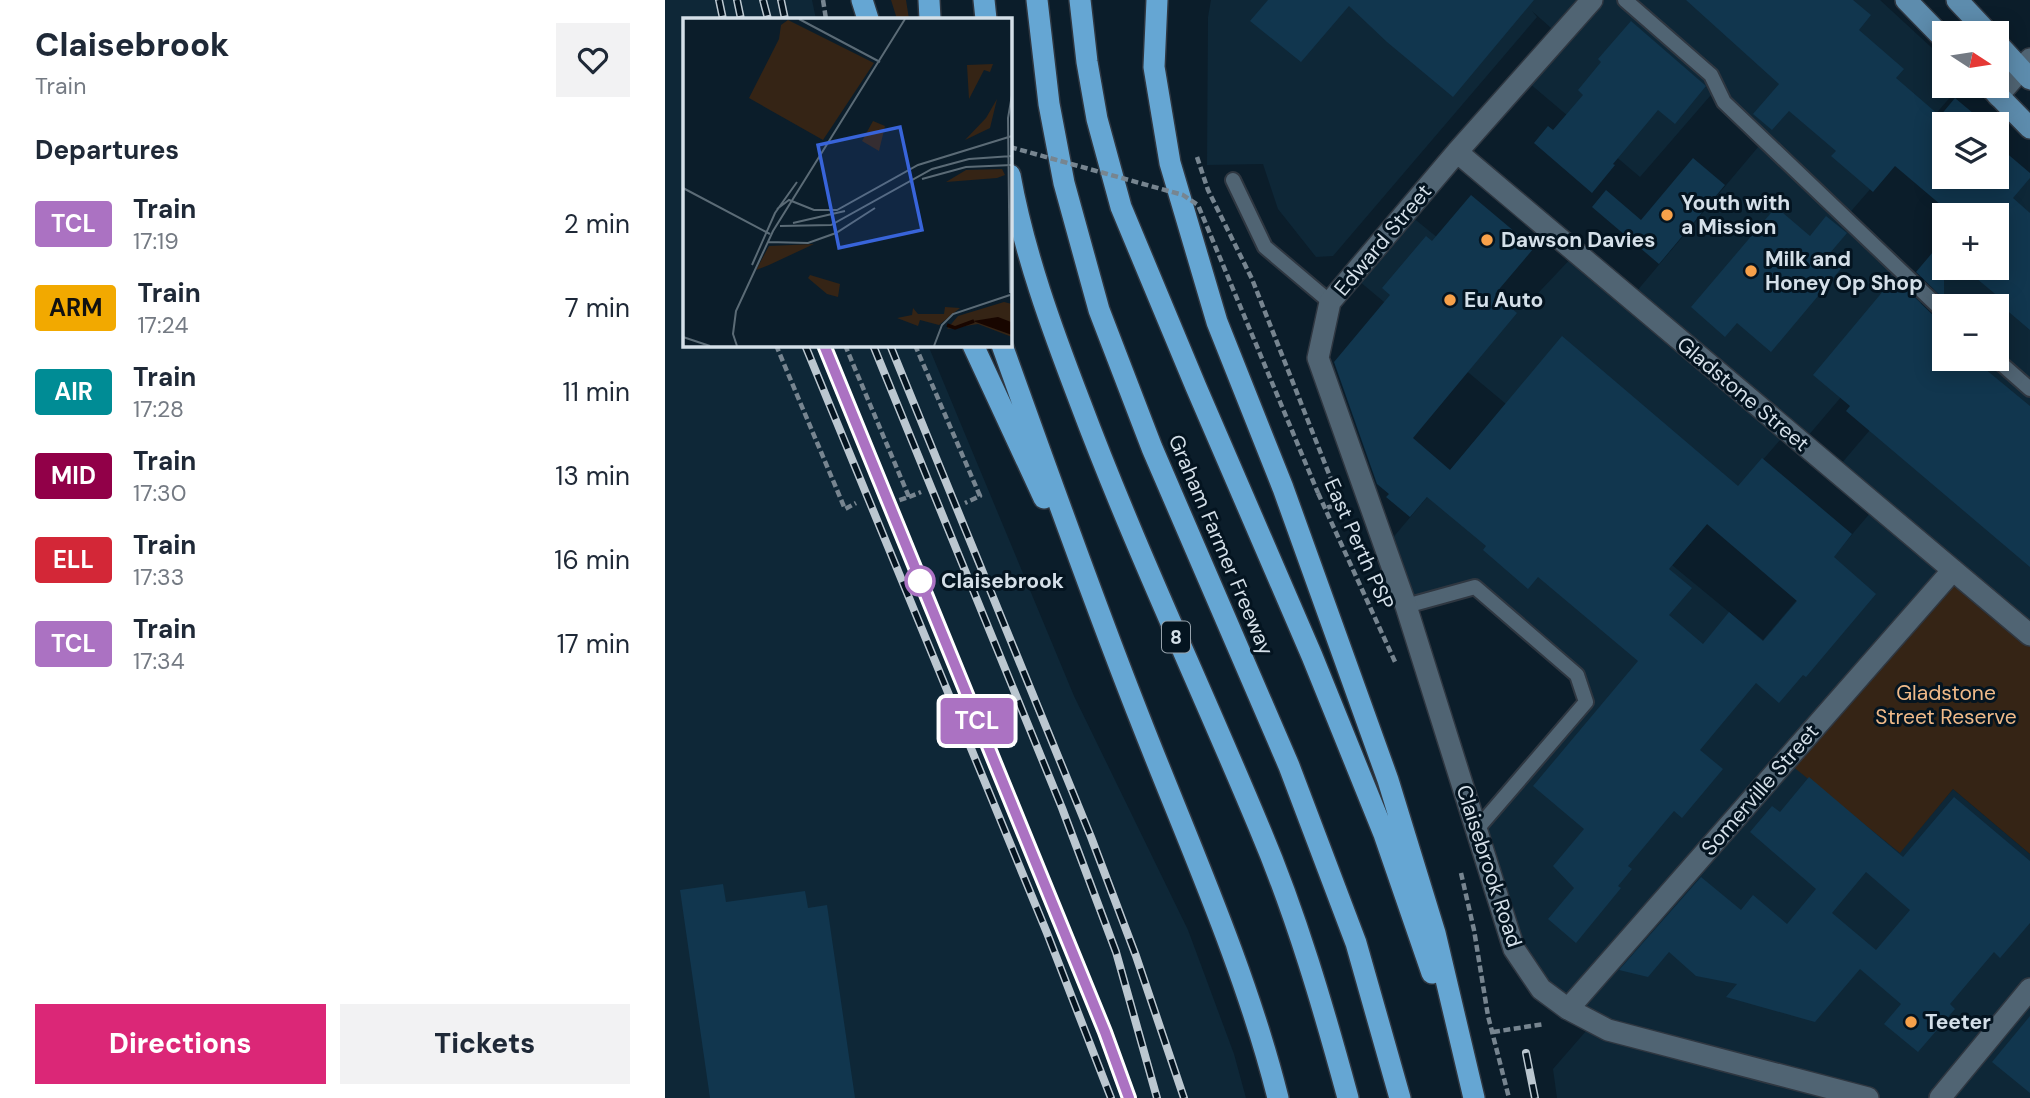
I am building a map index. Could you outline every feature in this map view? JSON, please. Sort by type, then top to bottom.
[{"type":"highway","points":[[862,0],[868,18]]},
{"type":"highway","points":[[929,0],[930,18]]},
{"type":"highway","points":[[984,0],[986,18]]},
{"type":"highway","name":"Graham Farmer Freeway","points":[[1037,0],[1049,104],[1064,183],[1099,310],[1152,448],[1294,779],[1356,943],[1400,1098]]},
{"type":"highway","points":[[1080,0],[1097,119],[1121,207],[1312,656],[1379,821],[1466,1063]]},
{"type":"highway","points":[[1157,0],[1154,67],[1170,163],[1217,322],[1283,488],[1388,780],[1435,933],[1474,1098]]},
{"type":"highway","name":"8","points":[[1011,180],[1053,331],[1115,496],[1260,829],[1305,952],[1348,1098]]},
{"type":"highway","points":[[973,346],[1103,627]]},
{"type":"highway","points":[[1002,346],[1103,627],[1215,909],[1268,1059],[1278,1098]]},
{"type":"main road","points":[[1906,0],[1932,27]]},
{"type":"main road","points":[[1957,0],[1977,21]]},
{"type":"main road","points":[[2009,53],[2027,69]]},
{"type":"main road","points":[[2001,98],[2030,128]]},
{"type":"street","name":"Edward Street","points":[[1406,606],[1318,358],[1330,302],[1591,0]]},
{"type":"street","points":[[2009,81],[2027,69]]},
{"type":"street","name":"Gladstone Street","points":[[1457,152],[2030,635]]},
{"type":"street","name":"Somerville Street","points":[[1568,1009],[1953,570]]},
{"type":"street","name":"Claisebrook Road","points":[[1406,606],[1514,949],[1541,989],[1568,1009],[1608,1030],[1867,1098]]},
{"type":"street","points":[[1940,1098],[2030,989]]},
{"type":"lane","points":[[1625,0],[1711,75],[1724,102],[1932,301]]},
{"type":"lane","points":[[1233,180],[1265,247],[1330,302]]},
{"type":"lane","points":[[2009,370],[2030,389]]},
{"type":"lane","points":[[1406,606],[1475,587],[1577,675],[1586,702],[1477,829]]},
{"type":"path","points":[[823,0],[826,18]]},
{"type":"path","name":"East Perth PSP","points":[[1011,147],[1183,195],[1198,205],[1318,493],[1398,669]]},
{"type":"path","points":[[776,346],[845,509],[856,503]]},
{"type":"path","points":[[845,346],[909,497]]},
{"type":"path","points":[[915,346],[980,496],[965,503]]},
{"type":"path","points":[[897,501],[921,492]]},
{"type":"path","points":[[1459,864],[1466,889],[1479,969],[1509,1098]]},
{"type":"path","points":[[1493,1032],[1541,1023],[1560,1033],[1568,1009]]},
{"type":"shaded area","points":[[665,0],[812,0],[816,18],[683,18],[683,346],[928,346],[1074,696],[1188,930],[1234,1054],[1246,1098],[665,1098]]},
{"type":"shaded area","points":[[1211,0],[1880,0],[1932,48],[1932,98],[1950,98],[1937,112],[1932,112],[1932,118],[1846,217],[1927,295],[1940,280],[2009,280],[2007,203],[2030,177],[2030,635],[1900,852],[1953,789],[2030,854],[2030,1098],[1557,1098],[1553,1069],[1593,1023],[1541,989],[1477,829],[1586,702],[1577,675],[1475,587],[1406,606],[1385,547],[1506,404],[1353,276],[1406,212],[1524,308],[1576,253],[1631,298],[1764,140],[1717,88],[1640,177],[1523,78],[1560,36],[1532,11],[1537,17],[1333,256],[1316,257],[1278,209],[1263,164],[1207,165],[1208,17]],"holes":[[[1932,294],[2009,294],[2009,371],[1932,371],[1932,357],[1835,471],[1876,506],[1763,640],[1672,565],[1787,432],[1802,443],[1927,296],[1932,299]]]},
{"type":"green space","points":[[891,0],[906,0],[909,18],[897,18]]},
{"type":"green space","name":"Gladstone Street Reserve","points":[[1953,570],[2030,635],[2030,854],[1953,789],[1900,853],[1786,761]]},
{"type":"building","points":[[1268,0],[1534,0],[1453,97],[1349,6],[1301,62],[1250,21]]},
{"type":"building","points":[[1686,0],[1853,0],[1871,15],[1859,30],[1904,69],[1896,78],[1935,112],[1932,112],[1932,189],[2009,189],[2009,155],[2030,173],[2030,178],[2013,198],[2030,213],[2030,330],[2009,312],[2009,294],[1995,294],[1978,280],[2009,280],[2009,203],[1939,203],[1895,166],[1873,192],[1831,156],[1836,151],[1789,111],[1772,130],[1753,114],[1779,84]]},
{"type":"building","points":[[1631,21],[1706,86],[1675,124],[1658,110],[1592,193],[1534,143],[1548,126],[1553,130],[1583,95],[1578,90],[1601,62],[1598,59]]},
{"type":"building","points":[[1955,98],[1972,112],[1943,112]]},
{"type":"building","points":[[1693,158],[1725,185],[1659,264],[1592,207],[1606,190],[1641,220]]},
{"type":"building","points":[[1471,195],[1534,248],[1495,294],[1517,313],[1413,438],[1450,470],[1562,336],[1738,486],[1762,458],[1852,534],[1834,557],[1876,594],[1806,677],[1803,675],[1779,703],[1756,683],[1700,750],[1723,769],[1682,818],[1674,811],[1628,866],[1632,869],[1618,886],[1621,888],[1576,943],[1548,919],[1574,888],[1553,866],[1584,829],[1533,786],[1638,661],[1538,577],[1528,589],[1483,550],[1486,546],[1427,497],[1410,517],[1386,497],[1389,494],[1377,484],[1334,362],[1390,295],[1382,288],[1426,236],[1432,241]],"holes":[[[1707,524],[1797,601],[1763,641],[1729,612],[1703,644],[1669,615],[1692,588],[1669,569]]]},
{"type":"building","points":[[1776,207],[1810,236],[1826,216],[1847,233],[1830,253],[1844,265],[1771,352],[1737,323],[1725,337],[1691,307]]},
{"type":"building","points":[[1932,253],[1932,280],[1944,280],[1944,294],[1939,294],[1916,272]]},
{"type":"building","points":[[1889,284],[1899,293],[1904,287],[1932,314],[1932,371],[1988,371],[2030,406],[2030,567],[1846,411],[1850,406],[1813,375]]},
{"type":"building","points":[[1809,777],[1903,857],[1954,797],[2030,861],[2030,923],[2000,958],[1994,952],[1950,1004],[1955,1009],[1918,1052],[1884,1024],[1901,1004],[1860,969],[1815,1022],[1726,997],[1737,984],[1696,976],[1669,952],[1648,977],[1619,970],[1701,877],[1741,910],[1753,895],[1787,924],[1816,889],[1750,832],[1772,806],[1780,812]],"holes":[[[1866,872],[1910,910],[1876,950],[1832,913]]]},
{"type":"building","points":[[723,884],[726,902],[805,891],[808,908],[827,905],[855,1098],[710,1098],[680,890]]},
{"type":"building","points":[[2030,1016],[2030,1093],[1992,1062]]},
{"type":"railway","points":[[719,0],[723,18]]},
{"type":"railway","points":[[737,0],[741,18]]},
{"type":"railway","points":[[763,0],[768,18]]},
{"type":"railway","points":[[781,0],[785,18]]},
{"type":"railway","points":[[805,346],[1047,933],[1111,1098]]},
{"type":"railway","points":[[824,346],[1105,1032],[1129,1098]]},
{"type":"railway","points":[[873,346],[1062,808],[1116,952],[1157,1098]]},
{"type":"railway","points":[[890,346],[1091,837],[1136,956],[1184,1098]]},
{"type":"railway","points":[[1526,1053],[1535,1098]]},
{"type":"train","name":"TCL","points":[[824,346],[1069,943],[1129,1098]]},
{"type":"place","name":"Youth with a Mission","points":[[1667,215]]},
{"type":"place","name":"Dawson Davies","points":[[1487,240]]},
{"type":"place","name":"Milk and Honey Op Shop","points":[[1751,271]]},
{"type":"place","name":"Eu Auto","points":[[1450,300]]},
{"type":"place","name":"Claisebrook","points":[[920,581]]},
{"type":"place","name":"Teeter","points":[[1911,1022]]}]
